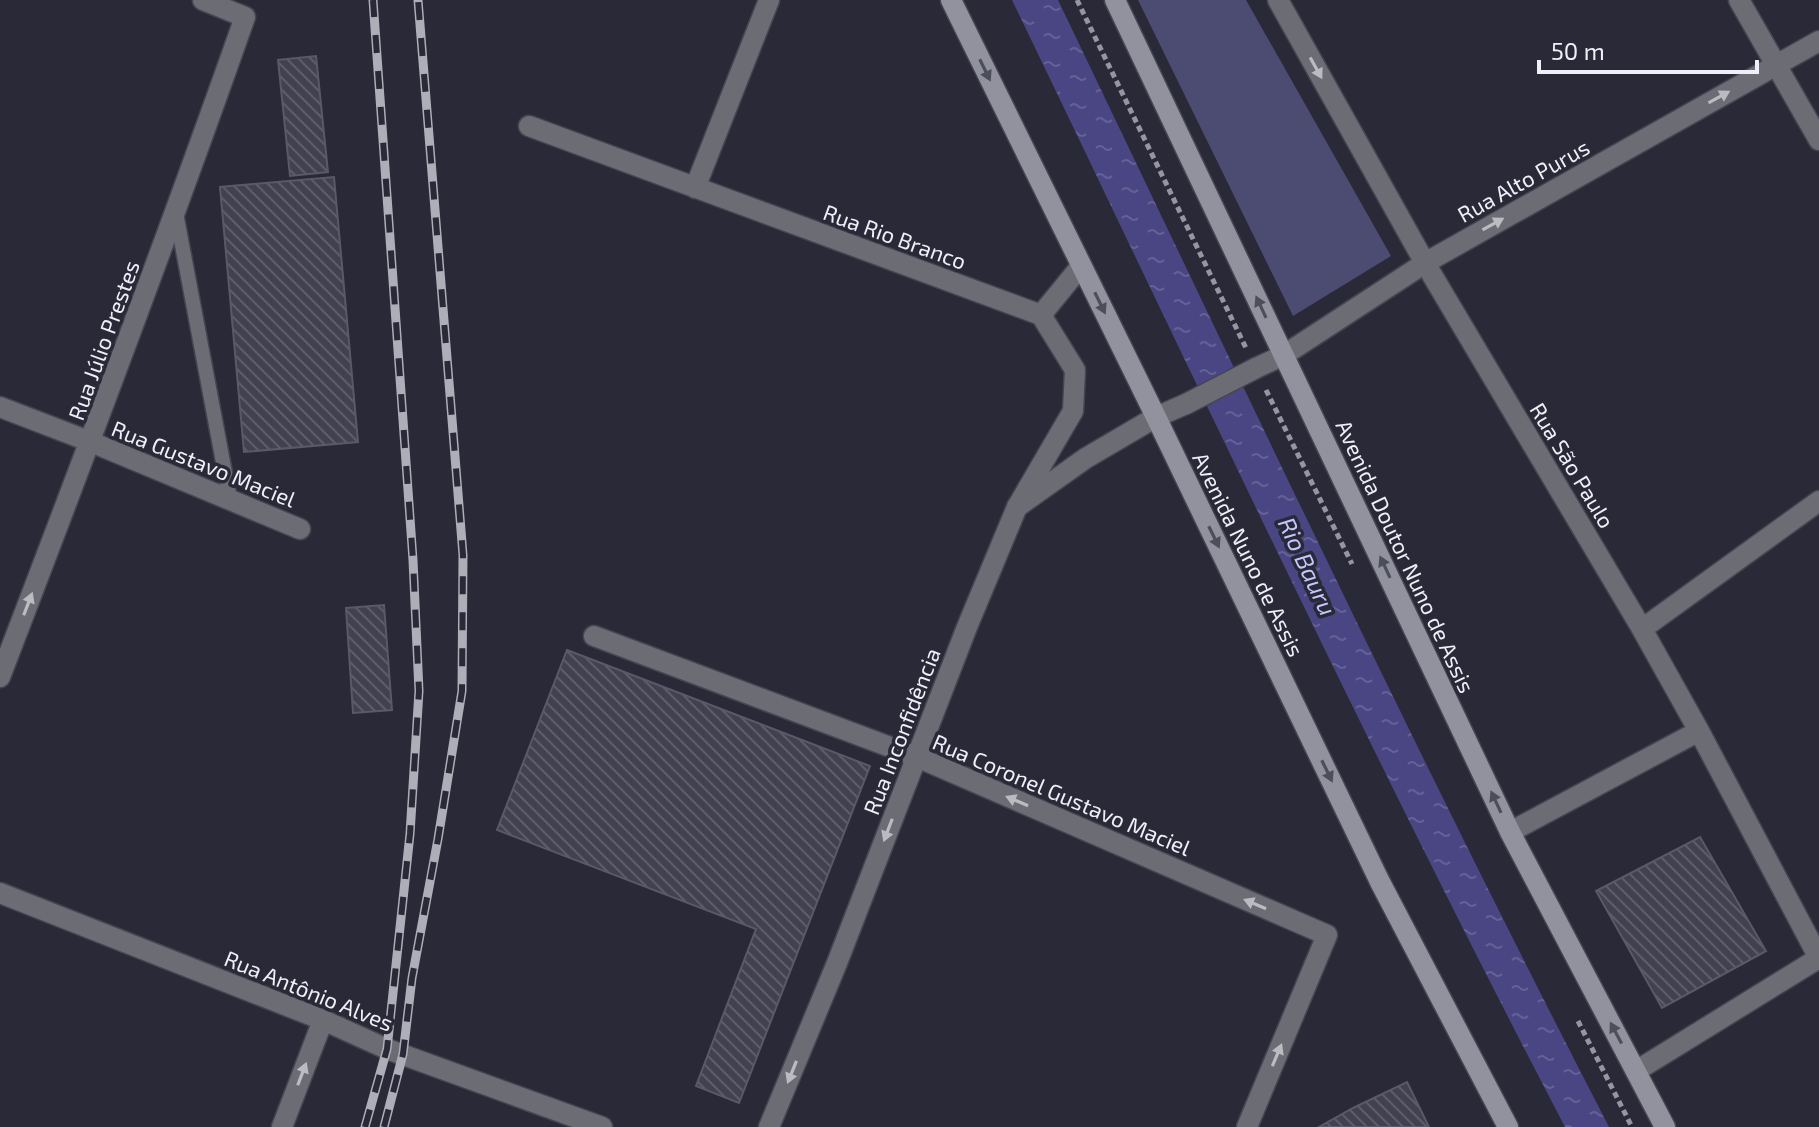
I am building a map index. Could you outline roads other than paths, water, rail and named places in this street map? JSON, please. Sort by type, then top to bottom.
[{"type":"main road","name":"Avenida Nuno de Assis","points":[[951,0],[1380,882],[1508,1127]]},
{"type":"main road","name":"Avenida Doutor Nuno de Assis","points":[[1115,0],[1510,832],[1665,1127]]},
{"type":"street","name":"Rua Júlio Prestes","points":[[0,677],[91,442],[245,17],[203,0]]},
{"type":"street","points":[[695,188],[769,0]]},
{"type":"street","name":"Rua São Paulo","points":[[1278,0],[1425,263],[1642,629],[1819,958]]},
{"type":"street","points":[[1739,0],[1819,140]]},
{"type":"street","name":"Rua Alto Purus","points":[[1156,417],[1284,355],[1425,263],[1819,41]]},
{"type":"street","name":"Rua Rio Branco","points":[[529,126],[1041,315]]},
{"type":"street","points":[[1017,507],[1073,411],[1075,370],[1041,315],[1081,266]]},
{"type":"street","name":"Rua Gustavo Maciel","points":[[0,407],[300,529]]},
{"type":"street","points":[[1017,507],[1086,458],[1156,417]]},
{"type":"street","points":[[1642,629],[1819,501]]},
{"type":"street","name":"Rua Inconfidência","points":[[769,1127],[1017,507]]},
{"type":"street","name":"Rua Coronel Gustavo Maciel","points":[[594,636],[917,757],[1327,935],[1247,1127]]},
{"type":"street","points":[[1510,832],[1699,731]]},
{"type":"street","name":"Rua Antônio Alves","points":[[0,893],[323,1020],[395,1052],[602,1127]]},
{"type":"street","points":[[1636,1071],[1819,958]]},
{"type":"street","points":[[282,1127],[323,1020]]},
{"type":"lane","points":[[176,212],[230,499]]},
{"type":"water","name":"Rio Bauru","points":[[1012,0],[1058,0],[1398,707],[1609,1127],[1565,1127],[1353,707]]},
{"type":"railway","points":[[365,1127],[387,1049],[410,834],[419,691],[413,560],[373,0]]},
{"type":"railway","points":[[384,1127],[403,1054],[412,978],[462,691],[463,555],[418,0]]}]
